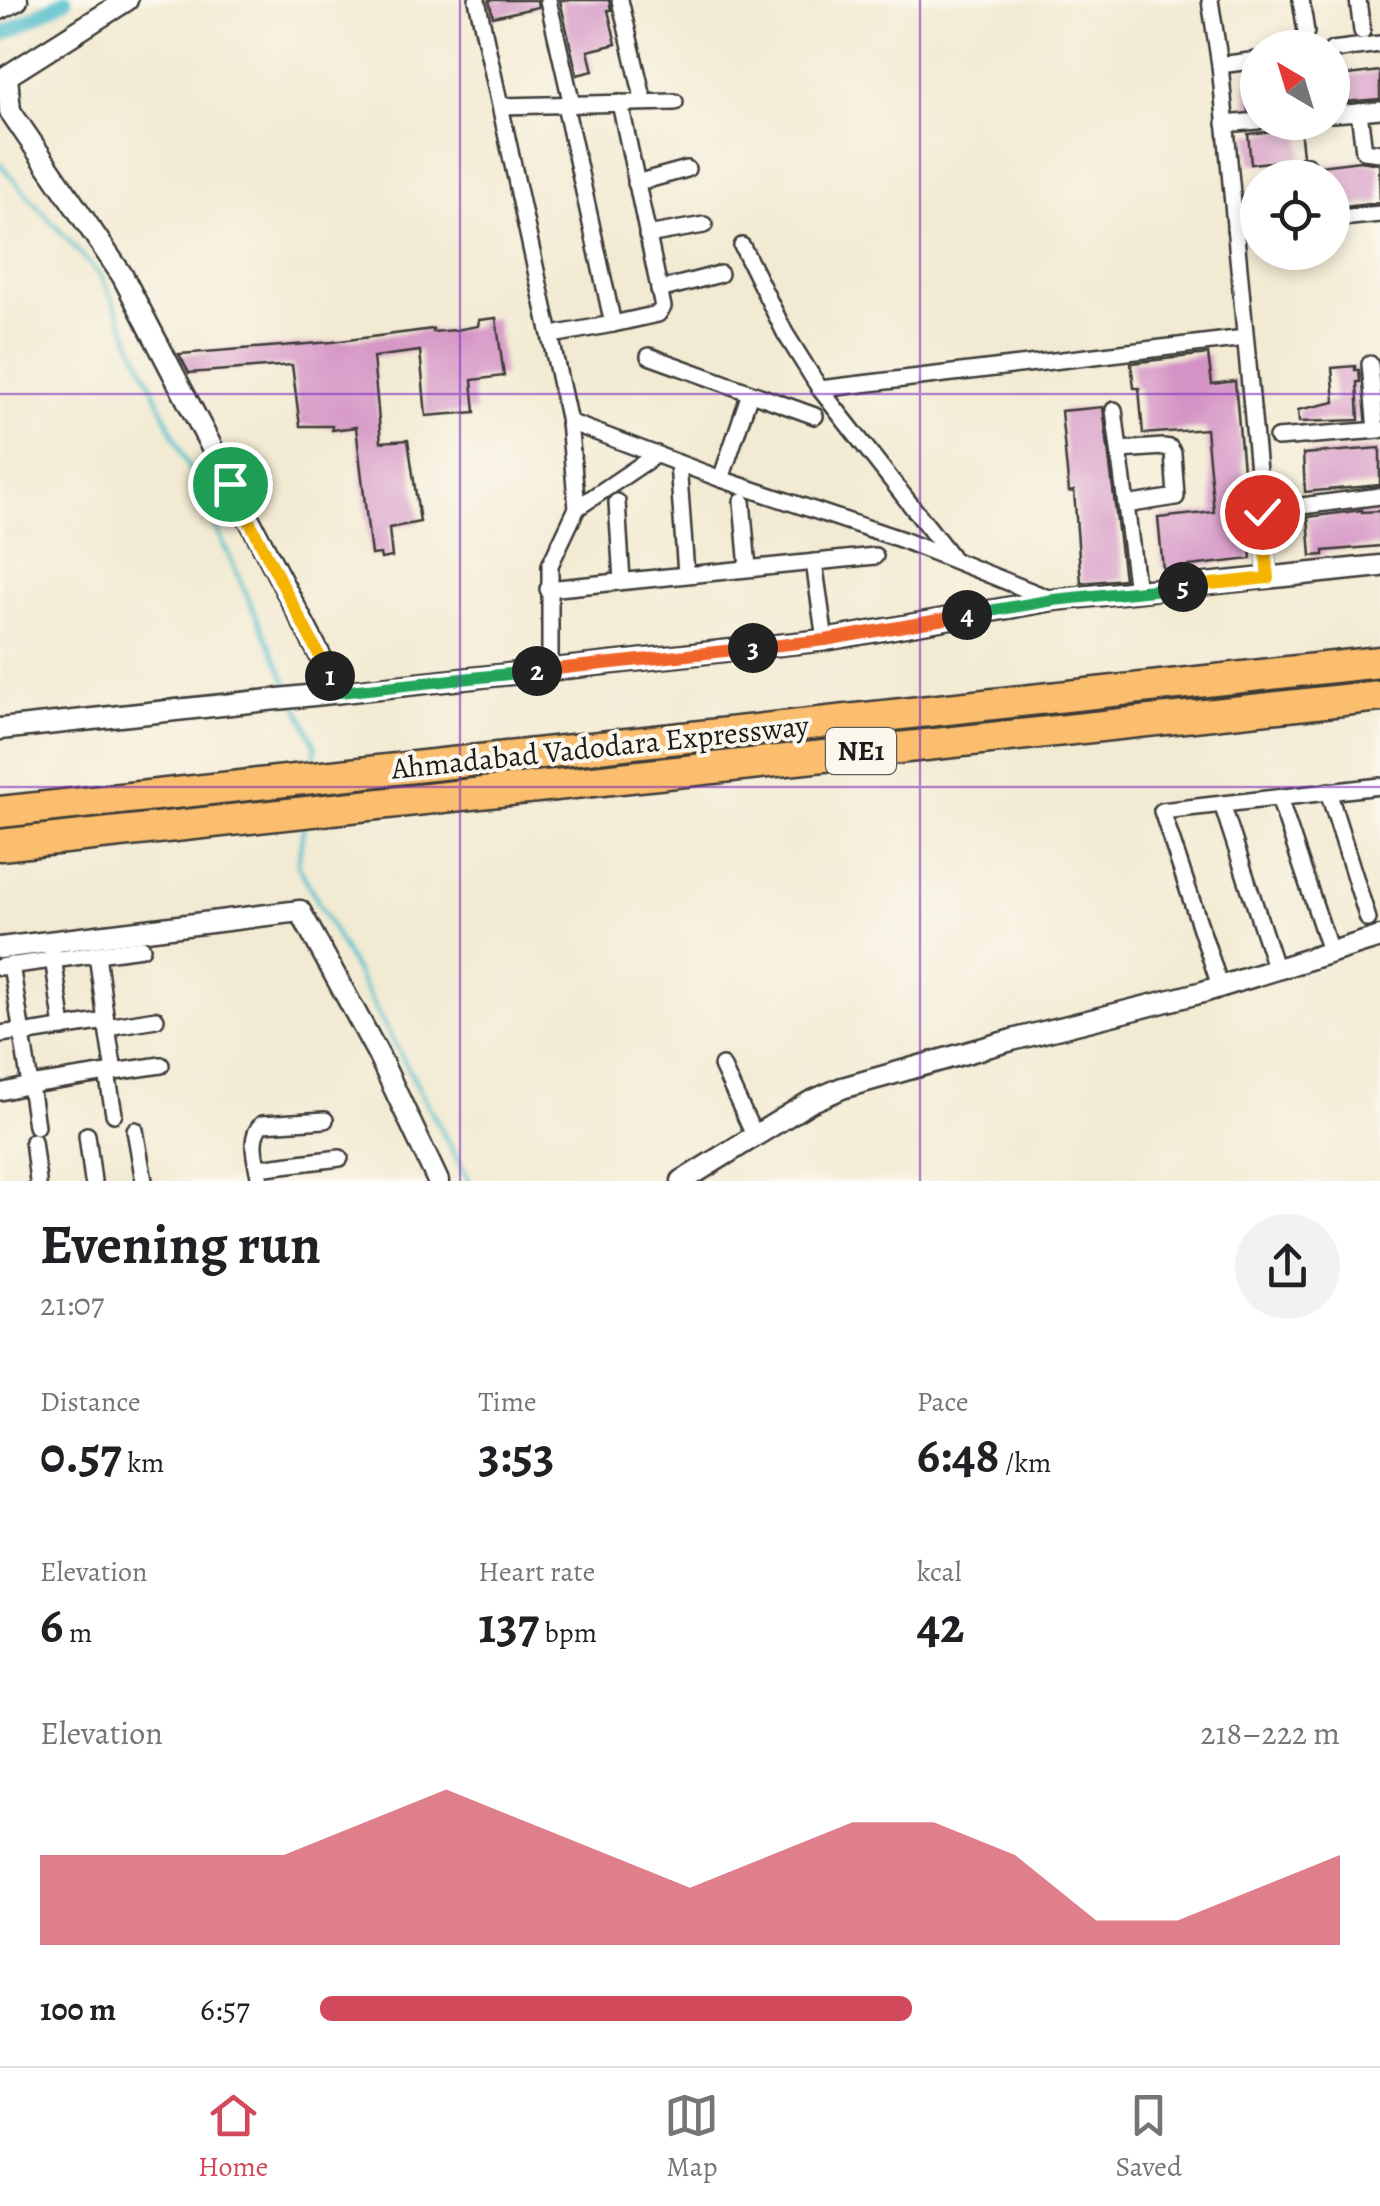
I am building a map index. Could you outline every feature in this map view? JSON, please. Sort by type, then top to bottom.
[{"type":"highway","name":"Ahmadabad Vadodara Expressway","points":[[0,812],[1380,662]]},
{"type":"highway","name":"Ahmadabad Vadodara Expressway","points":[[0,845],[1380,696]]},
{"type":"street","points":[[0,8],[17,0]]},
{"type":"street","points":[[127,0],[4,77],[10,110],[122,275],[339,692]]},
{"type":"street","points":[[478,0],[569,422],[577,508]]},
{"type":"street","points":[[548,0],[613,324]]},
{"type":"street","points":[[620,0],[644,102]]},
{"type":"street","points":[[1210,0],[1220,65],[1268,578]]},
{"type":"street","points":[[1301,0],[1306,30]]},
{"type":"street","points":[[1358,0],[1362,31]]},
{"type":"street","points":[[1350,48],[1380,44]]},
{"type":"street","points":[[1220,65],[1240,62]]},
{"type":"street","points":[[500,106],[674,102]]},
{"type":"street","points":[[552,335],[662,312],[620,104]]},
{"type":"street","points":[[1350,113],[1380,110]]},
{"type":"street","points":[[1359,112],[1364,151],[1380,153]]},
{"type":"street","points":[[1225,124],[1240,123]]},
{"type":"street","points":[[636,183],[687,169]]},
{"type":"street","points":[[1350,217],[1380,214]]},
{"type":"street","points":[[647,235],[704,224]]},
{"type":"street","points":[[1235,229],[1240,228]]},
{"type":"street","points":[[742,246],[785,333],[820,389],[952,558]]},
{"type":"street","points":[[659,290],[720,274]]},
{"type":"street","points":[[820,389],[1245,338]]},
{"type":"street","points":[[649,356],[815,416]]},
{"type":"street","points":[[1277,438],[1378,430],[1370,364]]},
{"type":"street","points":[[721,480],[750,393]]},
{"type":"street","points":[[1114,410],[1137,592]]},
{"type":"street","points":[[569,422],[721,480],[952,558],[1053,600]]},
{"type":"street","points":[[1120,450],[1164,447],[1174,454],[1176,498],[1126,504]]},
{"type":"street","points":[[550,670],[550,565],[577,508],[657,454]]},
{"type":"street","points":[[678,462],[686,574]]},
{"type":"street","points":[[1286,508],[1380,496]]},
{"type":"street","points":[[617,502],[622,581]]},
{"type":"street","points":[[742,502],[748,568]]},
{"type":"street","points":[[548,589],[875,556]]},
{"type":"street","points":[[814,562],[825,640]]},
{"type":"street","points":[[0,729],[825,640],[1053,600],[1380,566]]},
{"type":"street","points":[[1220,986],[1162,811],[1328,792],[1378,791]]},
{"type":"street","points":[[682,1181],[810,1102],[842,1088],[1276,970],[1330,951],[1374,928],[1328,792]]},
{"type":"street","points":[[1279,798],[1330,951]]},
{"type":"street","points":[[1222,804],[1276,970]]},
{"type":"street","points":[[38,1181],[22,1032],[4,960],[300,910],[378,1054],[438,1181]]},
{"type":"street","points":[[52,950],[97,954],[142,948]]},
{"type":"street","points":[[52,950],[63,1028]]},
{"type":"street","points":[[97,954],[114,1114]]},
{"type":"street","points":[[0,1034],[156,1019]]},
{"type":"street","points":[[0,1092],[162,1066]]},
{"type":"street","points":[[722,1066],[754,1135]]},
{"type":"street","points":[[324,1120],[262,1124],[255,1130],[254,1138],[259,1175],[340,1158]]},
{"type":"street","points":[[134,1130],[144,1181]]},
{"type":"street","points":[[87,1135],[92,1181]]},
{"type":"building","points":[[489,0],[537,0],[538,7],[493,17]]},
{"type":"building","points":[[560,0],[609,0],[616,44],[588,51],[593,71],[577,75]]},
{"type":"building","points":[[1380,71],[1380,99],[1350,102],[1350,75]]},
{"type":"building","points":[[1249,140],[1301,140],[1303,155],[1298,159],[1251,160]]},
{"type":"building","points":[[1350,162],[1379,164],[1380,203],[1350,206]]},
{"type":"building","points":[[496,318],[504,376],[472,380],[475,412],[426,416],[420,351],[373,357],[381,442],[408,440],[420,522],[389,528],[392,557],[381,559],[380,554],[371,555],[356,427],[332,430],[332,426],[300,426],[292,365],[189,373],[179,354],[456,330]]},
{"type":"building","points":[[1208,354],[1212,384],[1235,381],[1251,559],[1163,569],[1158,518],[1214,512],[1206,429],[1143,434],[1139,388],[1134,388],[1131,363]]},
{"type":"building","points":[[1355,366],[1360,382],[1359,420],[1299,422],[1298,410],[1335,402],[1332,368]]},
{"type":"building","points":[[1103,407],[1124,579],[1081,583],[1074,491],[1069,492],[1061,411]]},
{"type":"building","points":[[1380,448],[1380,485],[1305,492],[1303,454]]},
{"type":"building","points":[[1380,511],[1380,546],[1324,551],[1324,555],[1311,556],[1308,517]]},
{"type":"waterway","points":[[0,36],[65,0]]},
{"type":"waterway","points":[[0,164],[103,279],[290,690]]},
{"type":"waterway","points":[[296,703],[316,747],[313,764]]},
{"type":"waterway","points":[[304,823],[298,865],[469,1181]]},
{"type":"route","points":[[230,484],[339,692],[825,640],[1053,600],[1268,578],[1262,512]]}]
